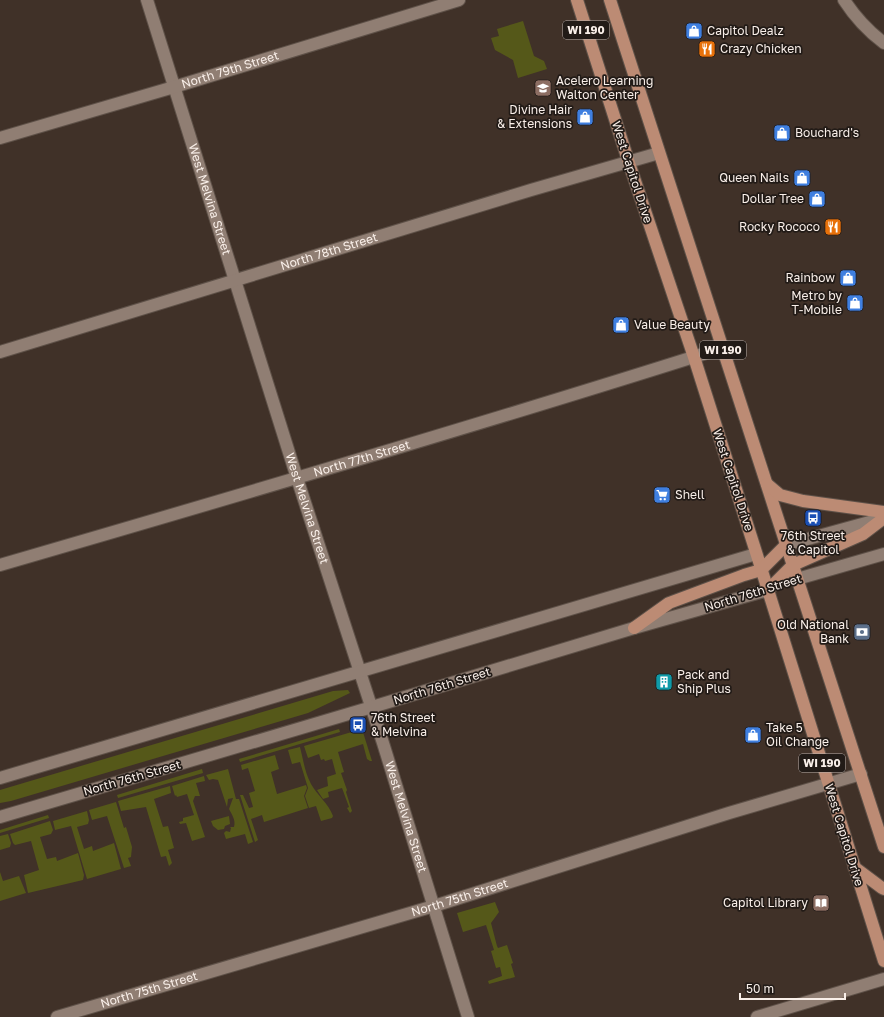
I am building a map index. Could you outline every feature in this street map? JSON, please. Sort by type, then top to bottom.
[{"type":"main road","name":"West Capitol Drive","points":[[577,0],[628,163],[694,357],[884,961]]},
{"type":"main road","name":"WI 190","points":[[610,0],[884,847]]},
{"type":"main road","points":[[766,484],[780,495],[803,501],[884,512]]},
{"type":"main road","points":[[768,590],[793,565],[863,534],[884,518]]},
{"type":"main road","points":[[756,554],[786,545]]},
{"type":"main road","points":[[634,628],[669,603],[761,570],[786,545]]},
{"type":"main road","name":"North 76th Street","points":[[768,590],[797,579]]},
{"type":"main road","points":[[854,867],[884,889]]},
{"type":"street","name":"West Melvina Street","points":[[147,0],[297,478],[372,707],[468,1017]]},
{"type":"street","name":"North 79th Street","points":[[0,138],[174,87],[459,0]]},
{"type":"street","points":[[844,0],[851,11],[868,30],[884,43]]},
{"type":"street","name":"North 78th Street","points":[[0,352],[235,279],[659,153]]},
{"type":"street","name":"North 77th Street","points":[[0,565],[297,478],[593,389],[722,348]]},
{"type":"street","points":[[786,545],[884,518]]},
{"type":"street","points":[[0,778],[756,554]]},
{"type":"street","name":"North 76th Street","points":[[797,579],[884,554]]},
{"type":"street","name":"North 76th Street","points":[[0,817],[634,628],[768,590]]},
{"type":"street","name":"North 75th Street","points":[[57,1017],[434,906],[729,813],[861,774]]},
{"type":"street","points":[[757,1017],[884,979]]},
{"type":"shaded area","points":[[523,21],[534,56],[544,61],[547,69],[518,78],[513,60],[495,50],[491,38],[499,36],[497,29]]},
{"type":"shaded area","points":[[348,690],[350,693],[308,713],[0,803],[0,790],[333,691]]},
{"type":"shaded area","points":[[339,729],[340,732],[240,762],[239,759]]},
{"type":"shaded area","points":[[362,729],[372,761],[367,759],[363,744],[338,752],[344,772],[341,773],[352,811],[350,813],[347,808],[349,807],[342,788],[328,792],[329,797],[323,799],[317,790],[328,786],[327,777],[336,774],[332,759],[325,761],[324,759],[321,760],[319,754],[308,758],[304,746]]},
{"type":"shaded area","points":[[300,747],[309,780],[329,807],[333,816],[332,818],[321,821],[316,806],[309,808],[305,796],[308,788],[300,762],[292,764],[288,750]]},
{"type":"shaded area","points":[[275,755],[279,769],[271,772],[277,794],[306,785],[307,788],[304,796],[308,808],[264,822],[262,815],[251,819],[258,840],[255,842],[240,795],[243,795],[249,808],[253,807],[249,793],[255,791],[248,768],[242,770],[241,765]]},
{"type":"shaded area","points":[[202,769],[203,773],[118,798],[117,795]]},
{"type":"shaded area","points":[[228,769],[236,799],[239,799],[253,842],[248,844],[245,834],[226,839],[224,833],[226,831],[230,832],[230,827],[234,827],[233,818],[229,809],[233,798],[228,799],[227,807],[218,780],[209,780],[206,775]]},
{"type":"shaded area","points":[[204,776],[205,781],[196,783],[200,796],[195,796],[193,801],[205,837],[192,841],[186,823],[180,824],[179,822],[183,821],[183,818],[194,815],[187,794],[177,797],[176,795],[175,796],[172,786]]},
{"type":"shaded area","points":[[170,786],[171,793],[154,799],[163,827],[168,826],[174,848],[168,850],[172,863],[169,866],[166,856],[161,857],[146,807],[121,811],[118,801]]},
{"type":"shaded area","points":[[116,802],[132,847],[131,857],[128,858],[131,866],[124,868],[107,816],[92,820],[89,810]]},
{"type":"shaded area","points":[[87,811],[89,820],[88,824],[77,827],[84,849],[92,846],[93,851],[114,843],[121,869],[87,879],[71,826],[55,830],[53,821]]},
{"type":"shaded area","points":[[48,815],[49,818],[0,833],[0,830]]},
{"type":"shaded area","points":[[229,816],[230,824],[225,826],[224,829],[218,830],[213,826],[211,821]]},
{"type":"shaded area","points":[[50,821],[53,830],[51,834],[40,837],[47,859],[56,857],[57,861],[78,853],[84,875],[83,880],[28,893],[24,875],[39,870],[31,841],[15,845],[10,834]]},
{"type":"shaded area","points":[[8,834],[11,843],[10,847],[0,850],[0,836]]},
{"type":"shaded area","points":[[0,872],[3,881],[19,876],[26,893],[0,901]]},
{"type":"shaded area","points":[[495,902],[499,912],[491,923],[497,946],[498,948],[507,945],[513,963],[511,964],[515,977],[489,984],[488,981],[502,976],[500,967],[496,968],[491,951],[494,950],[486,925],[463,932],[457,913]]},
{"type":"place","name":"Capitol Dealz","points":[[694,31]]},
{"type":"place","name":"Crazy Chicken","points":[[707,49]]},
{"type":"place","name":"Acelero Learning Walton Center","points":[[543,88]]},
{"type":"place","name":"Divine Hair & Extensions","points":[[585,117]]},
{"type":"place","name":"Bouchard's","points":[[782,133]]},
{"type":"place","name":"Queen Nails","points":[[802,178]]},
{"type":"place","name":"Dollar Tree","points":[[817,199]]},
{"type":"place","name":"Rocky Rococo","points":[[833,227]]},
{"type":"place","name":"Rainbow","points":[[848,278]]},
{"type":"place","name":"Metro by T-Mobile","points":[[855,303]]},
{"type":"place","name":"Value Beauty","points":[[621,325]]},
{"type":"place","name":"Shell","points":[[662,495]]},
{"type":"place","name":"76th Street & Capitol","points":[[813,518]]},
{"type":"place","name":"Old National Bank","points":[[862,632]]},
{"type":"place","name":"Pack and Ship Plus","points":[[664,682]]},
{"type":"place","name":"76th Street & Melvina","points":[[358,725]]},
{"type":"place","name":"Take 5 Oil Change","points":[[753,735]]},
{"type":"place","name":"Capitol Library","points":[[821,903]]}]
